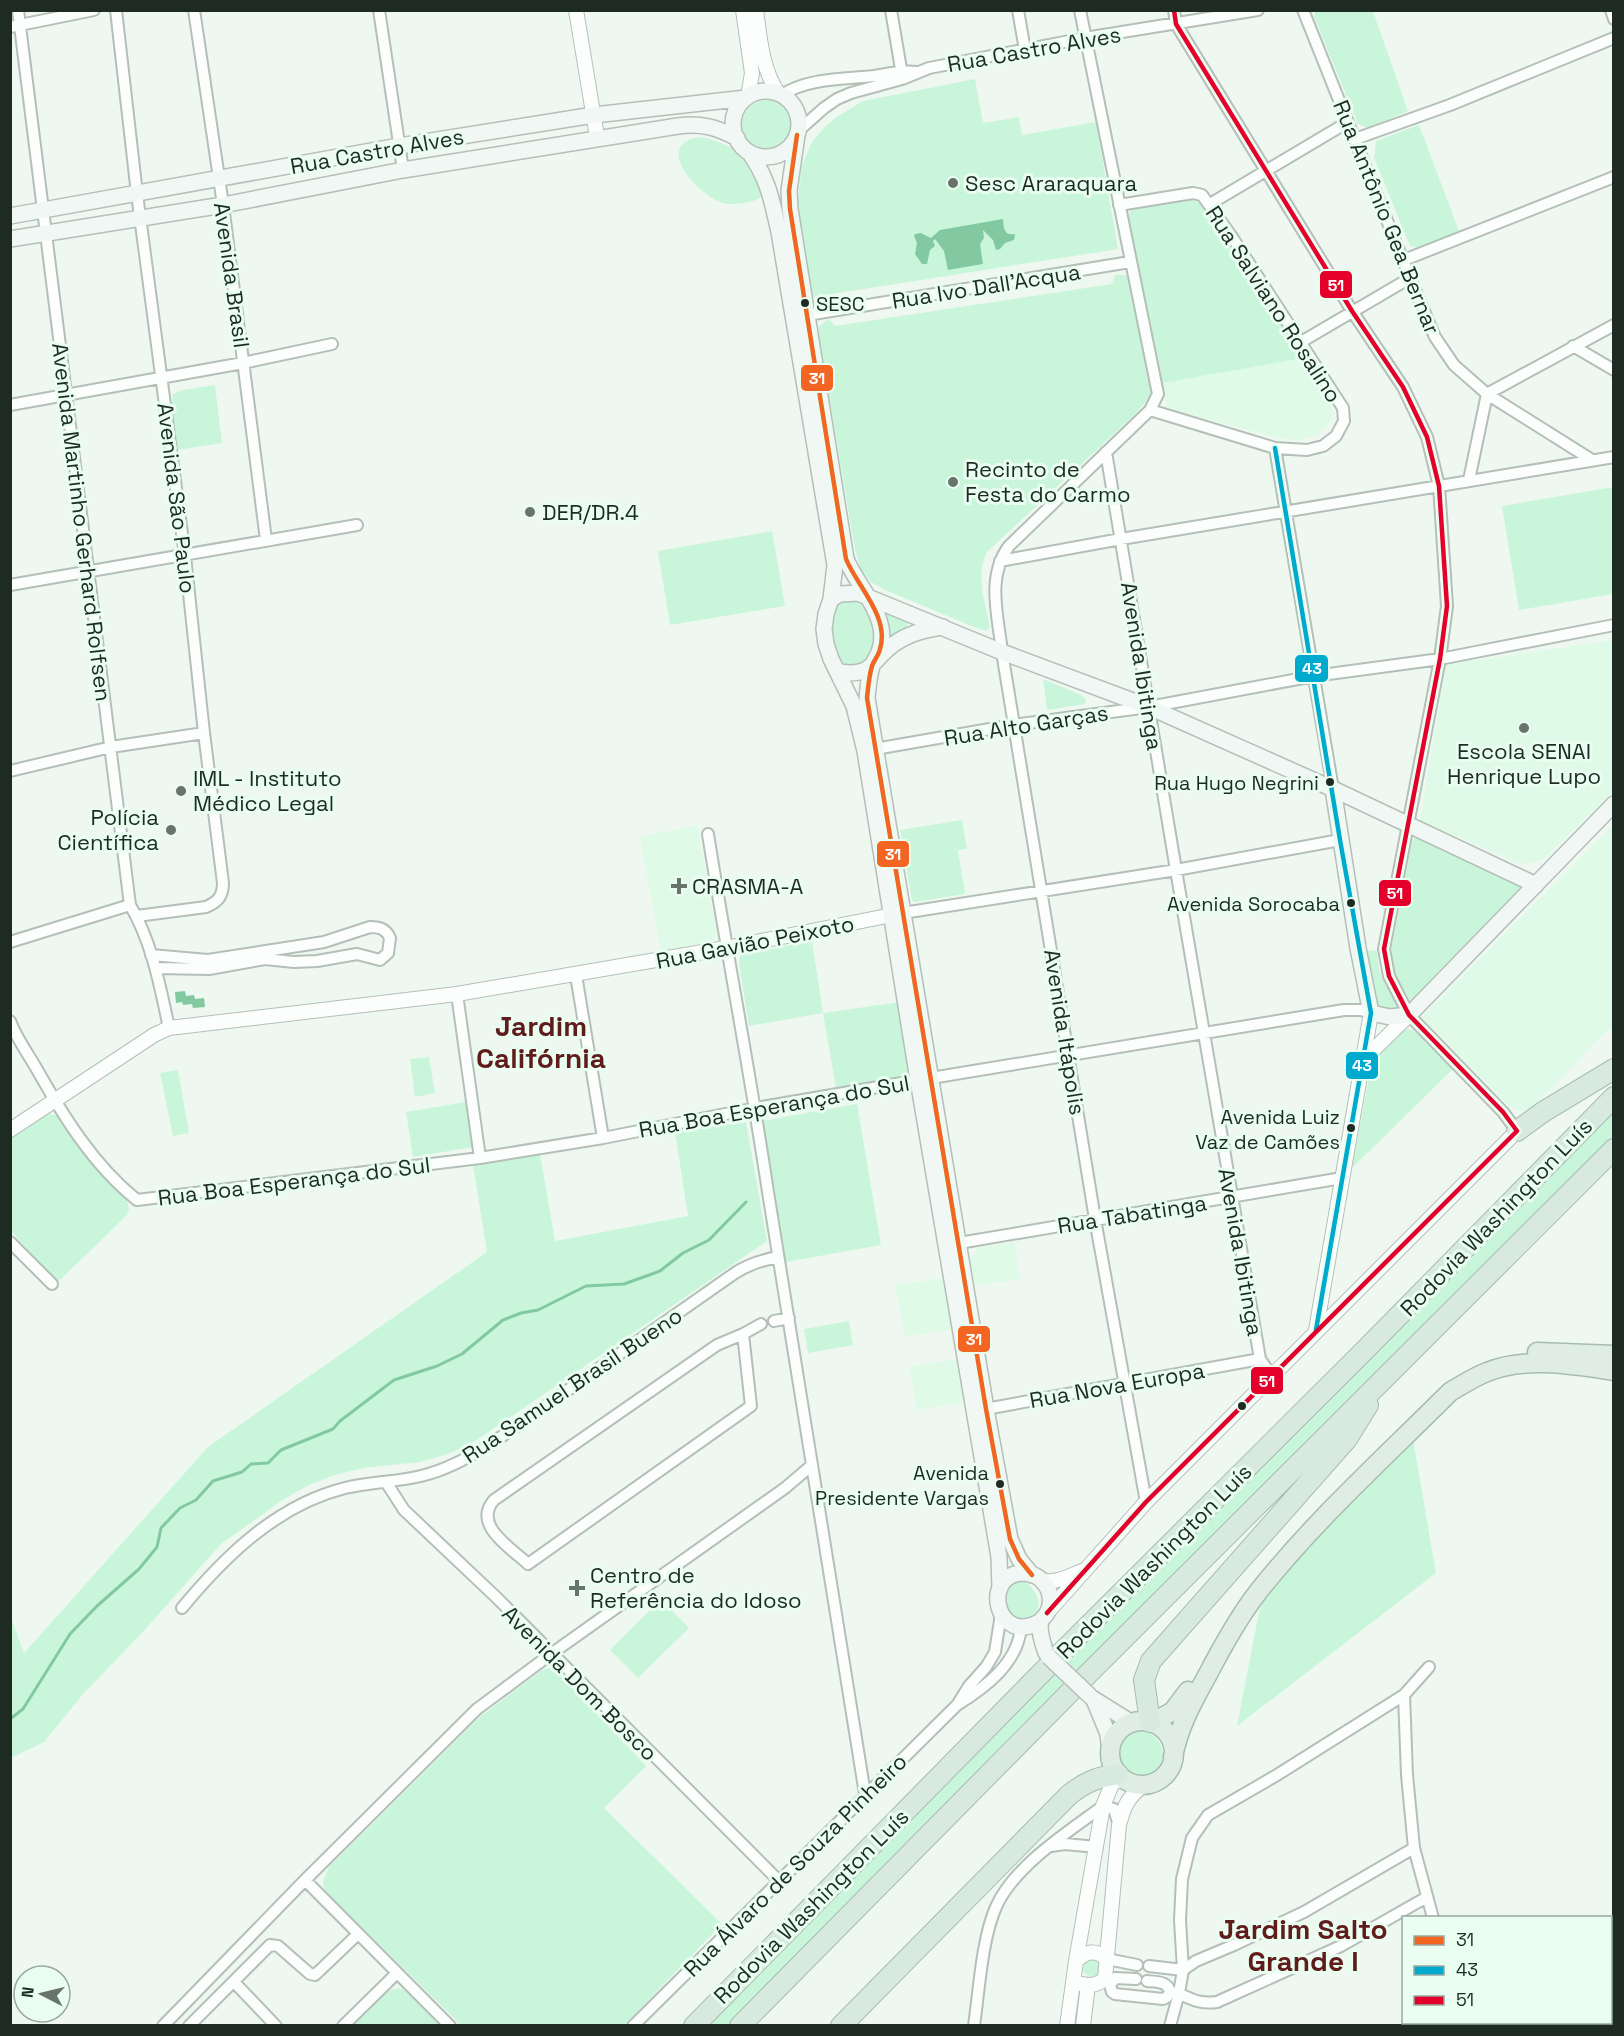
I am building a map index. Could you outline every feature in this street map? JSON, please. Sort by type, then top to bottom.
[{"type":"highway","points":[[1517,1131],[1543,1112],[1614,1069]]},
{"type":"highway","name":"Rodovia Washington Luís","points":[[694,2025],[1074,1640],[1358,1358],[1614,1097]]},
{"type":"highway","name":"Rodovia Washington Luís","points":[[740,2025],[1614,1149]]},
{"type":"highway","points":[[1120,1776],[1111,1760],[1110,1752],[1119,1731],[1173,1711],[1183,1699],[1237,1607],[1283,1549],[1408,1418],[1462,1372],[1500,1356],[1522,1352],[1614,1355]]},
{"type":"highway","points":[[841,2025],[1082,1784],[1091,1779],[1120,1776],[1136,1784],[1144,1785],[1164,1776],[1170,1768],[1177,1738],[1188,1712],[1214,1663],[1257,1594],[1310,1533],[1450,1392],[1469,1380],[1509,1365],[1553,1364],[1614,1371]]},
{"type":"highway","points":[[1145,1723],[1144,1680],[1151,1661],[1347,1439],[1389,1372]]},
{"type":"highway","points":[[1145,1723],[1162,1728],[1169,1736],[1173,1746],[1173,1757]]},
{"type":"main road","points":[[870,750],[854,706],[831,659],[825,637],[826,614],[831,599],[835,565],[779,232],[761,168],[737,138],[734,128],[734,117],[738,106],[747,97],[762,91],[780,94],[794,106],[799,123],[789,191],[790,209],[846,559],[858,585],[873,606],[880,629],[880,649],[872,666],[867,698],[870,750],[981,1410],[1010,1539],[1019,1559],[1048,1588],[1050,1605],[1044,1617],[1042,1642],[1047,1655]]},
{"type":"main road","name":"Rua Castro Alves","points":[[10,216],[399,146],[594,116],[747,97]]},
{"type":"main road","name":"Rua Castro Alves","points":[[10,239],[223,205],[402,170],[597,137],[692,124],[715,127],[737,138]]},
{"type":"main road","points":[[749,152],[767,157],[777,155],[792,144],[798,133]]},
{"type":"main road","points":[[831,599],[849,592],[858,592],[1002,651],[1149,707],[1333,789],[1536,885]]},
{"type":"main road","points":[[839,672],[852,674],[865,672],[886,650],[906,636],[918,631],[946,627]]},
{"type":"main road","points":[[1333,789],[1371,1012]]},
{"type":"main road","points":[[1336,810],[1353,799]]},
{"type":"main road","points":[[1409,1015],[1614,804]]},
{"type":"main road","name":"Rua Boa Esperança do Sul","points":[[1371,1012],[1390,1017],[1409,1015]]},
{"type":"main road","points":[[924,1079],[959,1243],[999,1557],[998,1606],[1001,1614],[1013,1625],[1033,1626],[1044,1617]]},
{"type":"main road","points":[[1000,1588],[1014,1575],[1037,1578]]},
{"type":"main road","points":[[1022,1627],[1030,1639],[1092,1698],[1145,1723]]},
{"type":"main road","points":[[1092,1698],[1108,1734],[1110,1752]]},
{"type":"street","name":"Avenida Martinho Gerhard Rolfsen","points":[[18,10],[15,26],[46,234],[130,905],[156,968],[168,1028]]},
{"type":"street","points":[[15,26],[94,10]]},
{"type":"street","name":"Avenida São Paulo","points":[[116,10],[136,194],[185,556],[223,883],[220,899],[206,907],[136,916]]},
{"type":"street","name":"Avenida Brasil","points":[[194,10],[223,205],[266,540]]},
{"type":"street","points":[[380,10],[402,170]]},
{"type":"street","points":[[576,10],[597,137]]},
{"type":"street","points":[[743,10],[752,73],[747,97]]},
{"type":"street","points":[[756,10],[765,67],[770,81],[780,94]]},
{"type":"street","points":[[891,10],[902,75]]},
{"type":"street","points":[[1018,10],[1025,50]]},
{"type":"street","points":[[999,561],[1009,546],[1150,411],[1158,394],[1080,10]]},
{"type":"street","points":[[1044,1617],[1146,1502],[1517,1131],[1503,1112],[1409,1015],[1393,986],[1384,949],[1440,659],[1447,606],[1438,486],[1427,437],[1403,387],[1352,311],[1176,24],[1174,10]]},
{"type":"street","name":"Rua Castro Alves","points":[[798,133],[837,99],[902,75],[1085,38],[1258,10]]},
{"type":"street","name":"Rua Antônio Gea Bernar","points":[[1303,10],[1410,278],[1436,337],[1454,365],[1486,394],[1593,460]]},
{"type":"street","points":[[1355,139],[1450,105],[1614,38]]},
{"type":"street","name":"Rua Castro Alves","points":[[780,94],[789,89],[812,83],[880,75],[902,75]]},
{"type":"street","points":[[1119,205],[1193,193],[1206,200],[1265,170],[1348,122]]},
{"type":"street","points":[[1404,260],[1614,177]]},
{"type":"street","name":"Rua Salviano Rosalino","points":[[1150,411],[1275,448],[1307,450],[1323,446],[1336,436],[1344,421],[1343,408],[1206,200]]},
{"type":"street","name":"Rua Ivo Dall'Acqua","points":[[807,315],[1131,262]]},
{"type":"street","points":[[1301,342],[1410,278]]},
{"type":"street","points":[[1469,480],[1486,394],[1614,325]]},
{"type":"street","points":[[10,405],[243,363],[332,344]]},
{"type":"street","points":[[1573,346],[1614,370]]},
{"type":"street","points":[[1275,448],[1333,789]]},
{"type":"street","name":"Avenida Ibitinga","points":[[1106,452],[1231,1198],[1260,1359],[1271,1375]]},
{"type":"street","points":[[999,561],[1614,457]]},
{"type":"street","points":[[10,585],[357,525]]},
{"type":"street","name":"Avenida Itápolis","points":[[999,561],[995,588],[1013,725],[1095,1219],[1146,1502]]},
{"type":"street","name":"Rua Alto Garças","points":[[870,750],[1013,725],[1149,707],[1314,676],[1440,659],[1614,625]]},
{"type":"street","points":[[10,771],[111,747],[204,732]]},
{"type":"street","points":[[708,834],[726,948],[756,1108],[865,1794]]},
{"type":"street","name":"Rua Gavião Peixoto","points":[[168,1028],[457,994],[576,975],[897,914],[1176,870],[1340,840]]},
{"type":"street","points":[[10,942],[130,905]]},
{"type":"street","points":[[156,968],[264,956],[324,942],[370,927],[383,929],[390,938],[388,953],[380,960],[357,954],[317,961],[294,962],[264,956]]},
{"type":"street","points":[[151,955],[208,964]]},
{"type":"street","points":[[576,975],[603,1138]]},
{"type":"street","points":[[457,994],[480,1158]]},
{"type":"street","name":"Rua Boa Esperança do Sul","points":[[54,1100],[117,1185],[137,1200],[480,1158],[1068,1054],[1344,1010],[1371,1012]]},
{"type":"street","points":[[1316,1330],[1371,1012]]},
{"type":"street","points":[[1363,1060],[1409,1015]]},
{"type":"street","points":[[10,1021],[54,1100]]},
{"type":"street","points":[[10,1130],[168,1028]]},
{"type":"street","name":"Rua Tabatinga","points":[[959,1243],[1342,1178]]},
{"type":"street","points":[[10,1242],[52,1284]]},
{"type":"street","name":"Rua Samuel Brasil Bueno","points":[[182,1608],[207,1578],[249,1537],[296,1508],[345,1488],[423,1476],[456,1464],[488,1446],[735,1273],[755,1262],[778,1257]]},
{"type":"street","points":[[774,1321],[789,1318]]},
{"type":"street","points":[[742,1334],[751,1406],[528,1564],[492,1530],[488,1524],[487,1511],[494,1500],[717,1345],[761,1324]]},
{"type":"street","name":"Rua Nova Europa","points":[[981,1410],[1260,1359]]},
{"type":"street","points":[[163,2025],[477,1709],[785,1488],[812,1465]]},
{"type":"street","name":"Avenida Dom Bosco","points":[[386,1482],[404,1510],[496,1598],[778,1881]]},
{"type":"street","points":[[1037,1578],[1050,1582],[1084,1570]]},
{"type":"street","name":"Rua Álvaro de Souza Pinheiro","points":[[957,1705],[995,1652],[1001,1614]]},
{"type":"street","name":"Rua Álvaro de Souza Pinheiro","points":[[633,2025],[957,1705],[979,1692],[1003,1668],[1016,1649],[1022,1627]]},
{"type":"street","points":[[1170,2025],[1175,1993],[1183,1970],[1180,1920],[1182,1879],[1192,1838],[1208,1815],[1277,1775],[1404,1695],[1429,1667]]},
{"type":"street","points":[[1404,1695],[1407,1774],[1414,1848],[1433,1916]]},
{"type":"street","points":[[1067,2025],[1103,1806],[1112,1784],[1120,1776]]},
{"type":"street","points":[[1083,2025],[1099,1985],[1105,1978],[1119,1825],[1131,1795],[1144,1785]]},
{"type":"street","points":[[1103,1806],[1114,1809],[1119,1825]]},
{"type":"street","points":[[974,2025],[988,1930],[996,1907],[1009,1884],[1048,1846],[1103,1806]]},
{"type":"street","points":[[1048,1846],[1065,1844],[1097,1847]]},
{"type":"street","points":[[1076,1961],[1083,1954],[1090,1952],[1107,1959],[1143,1966],[1183,1970],[1196,1961],[1304,1912],[1414,1848]]},
{"type":"street","points":[[305,1880],[450,2025]]},
{"type":"street","points":[[1099,1985],[1115,1978],[1141,1980],[1166,1984],[1175,1993],[1194,2002],[1217,2002],[1341,1946],[1427,1897]]},
{"type":"street","points":[[194,2024],[270,1945],[273,1944],[310,1974],[315,1975],[358,1934]]},
{"type":"street","points":[[343,2025],[397,1973]]},
{"type":"street","points":[[234,1982],[276,2025]]},
{"type":"street","points":[[1073,1982],[1099,1985],[1110,1989],[1115,1994],[1163,1999],[1175,1993]]},
{"type":"shaded area","points":[[1315,11],[1373,11],[1408,111],[1368,128],[1358,124],[1314,17]]},
{"type":"shaded area","name":"Sesc Araraquara","points":[[975,79],[983,123],[1019,117],[1022,135],[1096,122],[1118,249],[813,297],[797,210],[802,165],[812,142],[835,118],[863,101]]},
{"type":"shaded area","points":[[767,100],[781,104],[788,111],[792,125],[788,139],[781,146],[767,150],[753,146],[746,139],[742,125],[746,111],[753,104]]},
{"type":"shaded area","points":[[1419,125],[1459,231],[1419,248],[1410,246],[1374,158],[1376,141]]},
{"type":"shaded area","points":[[699,137],[714,140],[738,152],[751,163],[764,193],[762,196],[753,201],[729,204],[720,202],[701,190],[691,180],[679,159],[679,149],[686,142]]},
{"type":"shaded area","points":[[1191,199],[1202,204],[1303,358],[1163,383],[1128,216],[1131,210]]},
{"type":"shaded area","points":[[1003,219],[1006,232],[1015,234],[1014,240],[996,250],[993,240],[983,230],[984,238],[980,244],[983,264],[948,270],[944,251],[935,239],[933,241],[935,246],[930,250],[927,264],[922,264],[915,254],[917,243],[915,234],[921,233],[931,238],[940,230]]},
{"type":"shaded area","name":"Recinto de Festa do Carmo","points":[[1115,275],[1126,275],[1130,281],[1151,392],[1135,414],[987,552],[983,561],[981,579],[990,627],[986,631],[974,627],[871,582],[861,569],[855,550],[818,332],[819,326],[829,319],[835,326],[1112,284]]},
{"type":"shaded area","points":[[1303,358],[1329,399],[1334,415],[1327,427],[1316,436],[1298,440],[1279,438],[1168,409],[1165,401],[1163,383]]},
{"type":"shaded area","points":[[215,385],[222,443],[177,450],[171,406],[173,394],[183,390]]},
{"type":"shaded area","points":[[1613,487],[1613,594],[1519,610],[1502,506]]},
{"type":"shaded area","points":[[772,531],[785,606],[670,625],[658,551]]},
{"type":"shaded area","points":[[846,599],[863,601],[872,613],[877,646],[864,664],[845,666],[839,663],[829,628],[835,605]]},
{"type":"shaded area","points":[[881,608],[908,621],[907,629],[887,641]]},
{"type":"shaded area","name":"Escola SENAI Henrique Lupo","points":[[1613,640],[1613,791],[1544,859],[1522,865],[1420,820],[1446,665]]},
{"type":"shaded area","points":[[1043,679],[1081,695],[1086,699],[1085,704],[1047,710]]},
{"type":"shaded area","points":[[962,820],[967,849],[958,850],[965,894],[912,901],[900,830]]},
{"type":"shaded area","name":"CRASMA-A","points":[[697,825],[717,934],[710,944],[661,952],[640,837]]},
{"type":"shaded area","points":[[1613,825],[1613,1025],[1531,1109],[1515,1110],[1422,1017]]},
{"type":"shaded area","points":[[1416,837],[1521,884],[1520,890],[1435,975],[1412,1004],[1396,974],[1391,952],[1412,842]]},
{"type":"shaded area","points":[[812,941],[823,1013],[749,1026],[739,963],[740,956]]},
{"type":"shaded area","points":[[1364,950],[1377,951],[1382,978],[1399,1004],[1398,1012],[1379,1009],[1376,1005]]},
{"type":"shaded area","points":[[185,991],[186,996],[194,995],[195,999],[204,998],[205,1007],[193,1008],[192,1004],[176,1003],[175,992]]},
{"type":"shaded area","points":[[900,1002],[910,1075],[836,1088],[823,1013]]},
{"type":"shaded area","points":[[1410,1029],[1418,1033],[1454,1068],[1352,1168],[1372,1061],[1403,1030]]},
{"type":"shaded area","points":[[429,1057],[435,1093],[415,1097],[410,1059]]},
{"type":"shaded area","points":[[178,1070],[189,1133],[173,1136],[160,1073]]},
{"type":"shaded area","points":[[466,1102],[473,1147],[413,1157],[406,1112]]},
{"type":"shaded area","points":[[857,1104],[881,1245],[786,1262],[762,1121]]},
{"type":"shaded area","points":[[1613,1106],[1613,1142],[732,2025],[702,2026]]},
{"type":"shaded area","points":[[51,1114],[58,1116],[96,1167],[127,1200],[129,1210],[127,1215],[57,1283],[11,1231],[10,1138],[42,1116]]},
{"type":"shaded area","points":[[746,1122],[767,1241],[474,1442],[448,1454],[420,1462],[363,1468],[335,1475],[309,1485],[284,1499],[221,1544],[141,1634],[84,1693],[44,1742],[11,1758],[11,1618],[24,1653],[208,1447],[487,1252],[473,1165],[540,1154],[555,1241],[688,1216],[675,1132]]},
{"type":"shaded area","points":[[1014,1242],[1020,1279],[974,1286],[970,1262],[977,1248]]},
{"type":"shaded area","points":[[944,1278],[952,1329],[905,1337],[895,1285]]},
{"type":"shaded area","points":[[849,1321],[853,1345],[808,1353],[804,1329]]},
{"type":"shaded area","points":[[956,1359],[964,1402],[917,1410],[909,1367]]},
{"type":"shaded area","points":[[1413,1439],[1436,1573],[1237,1726],[1259,1612],[1266,1593],[1278,1575]]},
{"type":"shaded area","points":[[1024,1581],[1033,1589],[1038,1599],[1036,1615],[1033,1621],[1008,1620],[1002,1588],[1008,1582]]},
{"type":"shaded area","points":[[661,1599],[689,1628],[638,1678],[610,1650]]},
{"type":"shaded area","points":[[549,1668],[559,1674],[646,1766],[604,1808],[722,1924],[624,2025],[461,2025],[332,1898],[324,1888],[323,1881],[329,1867],[480,1717],[542,1670]]},
{"type":"shaded area","points":[[1139,1731],[1156,1738],[1163,1755],[1156,1772],[1139,1779],[1122,1772],[1115,1755],[1122,1738]]},
{"type":"shaded area","points":[[1088,1959],[1096,1959],[1101,1964],[1099,1975],[1088,1977],[1083,1972],[1083,1964]]},
{"type":"shaded area","points":[[398,1988],[406,1991],[439,2025],[351,2026],[384,1992]]},
{"type":"waterway","points":[[10,1719],[23,1709],[70,1634],[97,1606],[139,1569],[157,1547],[161,1528],[180,1508],[196,1500],[213,1481],[242,1472],[251,1464],[268,1463],[281,1450],[333,1429],[340,1421],[394,1380],[437,1366],[462,1354],[503,1320],[538,1310],[586,1286],[624,1284],[660,1271],[683,1253],[709,1240],[746,1202]]},
{"type":"transit line","name":"51","points":[[1047,1613],[1146,1502],[1517,1131],[1503,1112],[1409,1015],[1389,976],[1384,949],[1440,659],[1447,606],[1439,486],[1427,437],[1403,387],[1352,311],[1176,24],[1174,10]]},
{"type":"transit line","name":"31","points":[[797,135],[789,191],[790,209],[846,559],[877,614],[882,637],[879,653],[871,670],[867,698],[986,1409],[1010,1539],[1019,1559],[1032,1575]]},
{"type":"transit line","name":"43","points":[[1275,448],[1371,1013],[1316,1330]]},
{"type":"place","name":"Sesc Araraquara","points":[[953,183]]},
{"type":"place","name":"SESC","points":[[805,303]]},
{"type":"place","name":"Recinto de Festa do Carmo","points":[[953,482]]},
{"type":"place","name":"DER/DR.4","points":[[530,512]]},
{"type":"place","name":"Escola SENAI Henrique Lupo","points":[[1524,728]]},
{"type":"place","name":"Rua Hugo Negrini","points":[[1330,782]]},
{"type":"place","name":"IML - Instituto Médico Legal","points":[[181,791]]},
{"type":"place","name":"Polícia Científica","points":[[171,830]]},
{"type":"place","name":"CRASMA-A","points":[[679,886]]},
{"type":"place","name":"Avenida Sorocaba","points":[[1351,903]]},
{"type":"place","name":"Avenida Luiz Vaz de Camões","points":[[1351,1128]]},
{"type":"place","name":"Avenida Presidente Vargas","points":[[1000,1484]]},
{"type":"place","name":"Centro de Referência do Idoso","points":[[577,1588]]},
{"type":"district","name":"Jardim Califórnia","points":[[541,1042]]},
{"type":"district","name":"Jardim Salto Grande I","points":[[1303,1945]]}]
